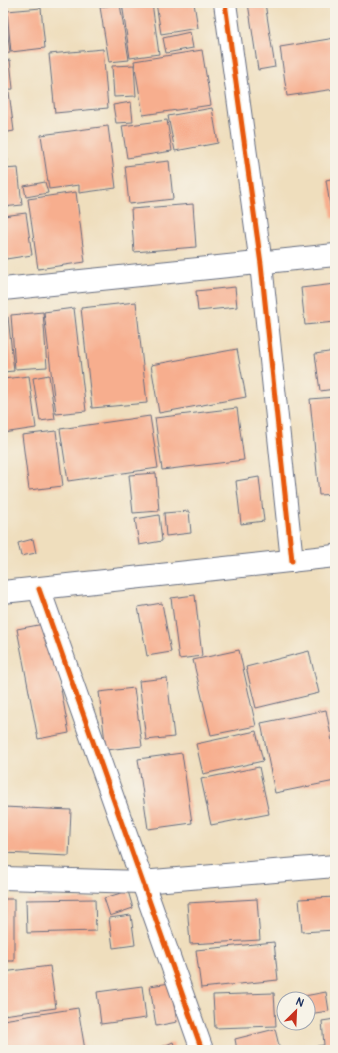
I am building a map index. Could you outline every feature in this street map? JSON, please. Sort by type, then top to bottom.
[{"type":"street","points":[[225,3],[261,264],[292,561]]},
{"type":"street","points":[[3,289],[261,264],[335,255]]},
{"type":"street","points":[[3,592],[335,556]]},
{"type":"street","points":[[39,589],[141,882],[202,1050]]},
{"type":"street","points":[[3,878],[141,882],[335,866]]},
{"type":"building","points":[[122,3],[152,3],[159,54],[130,58]]},
{"type":"building","points":[[156,3],[194,3],[198,28],[161,34]]},
{"type":"building","points":[[248,3],[265,3],[275,67],[258,70]]},
{"type":"building","points":[[120,4],[129,60],[109,62],[100,7]]},
{"type":"building","points":[[41,8],[45,48],[11,52],[7,11]]},
{"type":"building","points":[[5,13],[10,53],[3,54],[3,14]]},
{"type":"building","points":[[190,32],[193,48],[166,53],[163,38]]},
{"type":"building","points":[[335,38],[335,89],[287,96],[280,47]]},
{"type":"building","points":[[103,49],[108,108],[55,113],[49,54]]},
{"type":"building","points":[[202,50],[211,105],[143,115],[134,61]]},
{"type":"building","points":[[10,60],[13,89],[3,90],[3,61]]},
{"type":"building","points":[[134,65],[136,96],[114,97],[112,66]]},
{"type":"building","points":[[9,92],[14,131],[3,133],[3,93]]},
{"type":"building","points":[[131,102],[133,122],[116,123],[113,105]]},
{"type":"building","points":[[212,108],[218,143],[175,151],[168,116]]},
{"type":"building","points":[[167,120],[172,151],[127,158],[122,126]]},
{"type":"building","points":[[108,126],[116,188],[79,193],[79,185],[49,189],[41,135]]},
{"type":"building","points":[[3,145],[5,145],[8,161],[3,162]]},
{"type":"building","points":[[169,161],[173,199],[129,204],[125,166]]},
{"type":"building","points":[[18,168],[22,205],[3,207],[3,169]]},
{"type":"building","points":[[335,178],[335,218],[332,218],[326,180]]},
{"type":"building","points":[[45,182],[48,193],[26,197],[24,186]]},
{"type":"building","points":[[76,192],[85,262],[38,269],[28,199]]},
{"type":"building","points":[[193,204],[196,247],[134,252],[131,209]]},
{"type":"building","points":[[26,213],[32,255],[6,259],[3,240],[3,216]]},
{"type":"building","points":[[335,284],[335,322],[305,325],[301,288]]},
{"type":"building","points":[[235,287],[237,307],[198,311],[196,291]]},
{"type":"building","points":[[136,302],[147,403],[92,408],[81,308]]},
{"type":"building","points":[[74,308],[86,411],[56,414],[44,312]]},
{"type":"building","points":[[43,312],[47,367],[15,369],[11,315]]},
{"type":"building","points":[[3,317],[8,317],[14,371],[3,372]]},
{"type":"building","points":[[237,349],[246,397],[159,413],[151,365]]},
{"type":"building","points":[[335,351],[335,389],[320,391],[315,354]]},
{"type":"building","points":[[49,375],[55,419],[40,421],[33,378]]},
{"type":"building","points":[[29,376],[36,428],[3,433],[3,379]]},
{"type":"building","points":[[335,397],[335,494],[319,495],[310,399]]},
{"type":"building","points":[[237,408],[244,460],[162,470],[155,418]]},
{"type":"building","points":[[150,416],[158,468],[68,481],[60,429]]},
{"type":"building","points":[[56,431],[63,486],[29,490],[22,435]]},
{"type":"building","points":[[156,473],[159,511],[133,513],[129,475]]},
{"type":"building","points":[[259,477],[264,521],[241,524],[236,481]]},
{"type":"building","points":[[189,511],[191,533],[166,536],[164,513]]},
{"type":"building","points":[[159,515],[162,541],[139,545],[135,519]]},
{"type":"building","points":[[33,539],[36,553],[21,556],[18,543]]},
{"type":"building","points":[[195,595],[202,656],[179,659],[171,598]]},
{"type":"building","points":[[162,603],[171,652],[147,656],[138,607]]},
{"type":"building","points":[[49,623],[69,733],[38,739],[17,629]]},
{"type":"building","points":[[239,650],[256,726],[211,735],[193,660]]},
{"type":"building","points":[[309,651],[319,693],[256,708],[246,667]]},
{"type":"building","points":[[167,678],[174,737],[146,740],[139,681]]},
{"type":"building","points":[[134,688],[142,746],[106,750],[99,692]]},
{"type":"building","points":[[326,710],[335,757],[335,781],[275,793],[261,723]]},
{"type":"building","points":[[256,731],[263,761],[203,774],[196,744]]},
{"type":"building","points":[[182,753],[192,823],[148,829],[138,759]]},
{"type":"building","points":[[259,767],[269,814],[211,825],[201,779]]},
{"type":"building","points":[[3,807],[71,810],[69,856],[3,853]]},
{"type":"building","points":[[128,891],[133,908],[110,916],[104,898]]},
{"type":"building","points":[[335,897],[335,930],[302,932],[299,899]]},
{"type":"building","points":[[3,899],[14,899],[14,961],[3,961]]},
{"type":"building","points":[[95,899],[96,931],[27,933],[26,900]]},
{"type":"building","points":[[257,899],[260,940],[190,944],[187,903]]},
{"type":"building","points":[[131,915],[135,945],[113,948],[109,918]]},
{"type":"building","points":[[274,942],[278,980],[201,988],[196,950]]},
{"type":"building","points":[[50,966],[56,1008],[3,1015],[3,972]]},
{"type":"building","points":[[170,983],[177,1022],[156,1026],[150,986]]},
{"type":"building","points":[[142,986],[146,1018],[101,1024],[97,992]]},
{"type":"building","points":[[326,992],[329,1011],[316,1013],[316,994]]},
{"type":"building","points":[[274,993],[276,1026],[215,1028],[213,995]]},
{"type":"building","points":[[78,1008],[85,1050],[5,1050],[3,1020]]},
{"type":"building","points":[[335,1019],[335,1050],[318,1050],[317,1046],[324,1045],[322,1021]]},
{"type":"building","points":[[275,1029],[280,1050],[237,1050],[235,1039]]},
{"type":"building","points":[[173,1042],[176,1050],[155,1050]]},
{"type":"cycle path","points":[[225,3],[261,264],[292,561]]},
{"type":"cycle path","points":[[39,589],[202,1050]]}]
